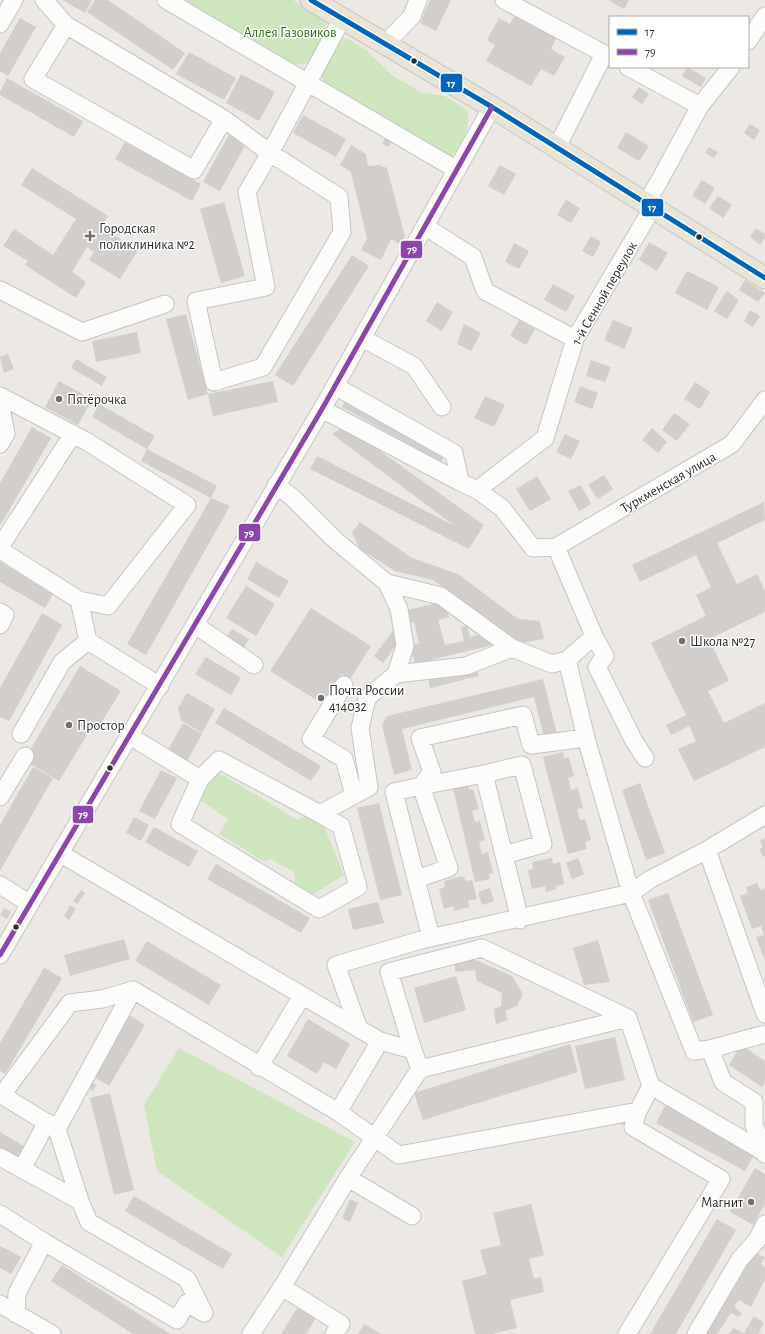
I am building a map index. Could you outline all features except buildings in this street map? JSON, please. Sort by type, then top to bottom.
[{"type":"main road","points":[[311,0],[557,147],[765,278]]},
{"type":"street","points":[[0,24],[14,0]]},
{"type":"street","points":[[44,0],[66,25],[224,119],[270,153],[340,197],[342,232],[263,367],[214,382],[196,301],[266,287],[247,192],[270,153],[306,82],[342,19]]},
{"type":"street","points":[[166,0],[457,170]]},
{"type":"street","points":[[385,44],[412,16],[418,0]]},
{"type":"street","points":[[510,1],[607,55],[557,147]]},
{"type":"street","points":[[749,40],[765,16]]},
{"type":"street","points":[[66,25],[33,79],[194,170],[224,119]]},
{"type":"street","points":[[630,68],[700,106]]},
{"type":"street","name":"1-й Сенной переулок","points":[[477,490],[545,438],[575,339],[649,205],[657,185],[700,106],[730,68]]},
{"type":"street","points":[[0,955],[61,854],[276,485],[322,409],[492,108]]},
{"type":"street","points":[[426,227],[474,257],[485,291],[575,339]]},
{"type":"street","points":[[0,290],[82,332],[165,304]]},
{"type":"street","points":[[362,338],[414,366],[442,407]]},
{"type":"street","points":[[335,386],[454,453],[460,482]]},
{"type":"street","points":[[0,396],[73,434],[187,505],[108,606],[78,600],[0,550]]},
{"type":"street","name":"Туркменская улица","points":[[556,547],[732,444],[765,400]]},
{"type":"street","points":[[0,403],[6,434],[0,444]]},
{"type":"street","points":[[322,409],[477,490],[502,508],[533,548],[556,547],[594,636],[605,656],[597,667],[634,741],[645,758]]},
{"type":"street","points":[[0,547],[73,434]]},
{"type":"street","points":[[276,485],[292,497],[335,540],[387,582],[441,596],[512,648],[552,664],[567,660],[594,636]]},
{"type":"street","points":[[369,786],[360,728],[367,698],[396,674],[405,646],[399,609],[387,582]]},
{"type":"street","points":[[78,600],[88,641],[160,686]]},
{"type":"street","points":[[0,612],[5,615],[0,625]]},
{"type":"street","points":[[195,625],[254,665]]},
{"type":"street","points":[[21,734],[62,662],[88,641]]},
{"type":"street","points":[[396,674],[466,666],[512,648]]},
{"type":"street","points":[[567,660],[586,738],[631,894],[694,1051],[710,1049],[765,1034]]},
{"type":"street","points":[[344,684],[311,739],[344,759],[354,795]]},
{"type":"street","points":[[421,786],[432,772],[420,738],[523,715],[531,745],[522,765],[543,844],[504,855]]},
{"type":"street","points":[[130,736],[200,779]]},
{"type":"street","points":[[531,745],[586,738]]},
{"type":"street","points":[[0,797],[25,756]]},
{"type":"street","points":[[219,760],[341,826],[358,888],[319,909],[180,824],[200,779],[219,760]]},
{"type":"street","points":[[320,814],[369,786],[394,792],[522,765]]},
{"type":"street","points":[[484,774],[520,920]]},
{"type":"street","points":[[416,879],[449,868],[421,786]]},
{"type":"street","points":[[394,792],[431,938]]},
{"type":"street","points":[[359,1029],[336,965],[431,938],[520,920],[631,894],[649,880],[707,850],[765,815]]},
{"type":"street","points":[[707,850],[765,1014]]},
{"type":"street","points":[[61,854],[380,1041],[413,1050]]},
{"type":"street","points":[[0,885],[30,904]]},
{"type":"street","points":[[420,1069],[389,972],[482,948],[628,1018],[651,1086],[764,1152]]},
{"type":"street","points":[[22,1169],[52,1126],[133,990]]},
{"type":"street","points":[[0,1214],[44,1242],[177,1320],[187,1303],[204,1313],[187,1279],[88,1222],[52,1126],[1,1094],[70,1003],[102,999],[133,990],[260,1067],[338,1112],[399,1155],[638,1111]]},
{"type":"street","points":[[260,1067],[302,996]]},
{"type":"street","points":[[251,1334],[282,1287],[374,1137],[420,1069],[628,1018]]},
{"type":"street","points":[[338,1112],[380,1041]]},
{"type":"street","points":[[710,1049],[722,1082],[754,1102],[754,1125],[764,1152]]},
{"type":"street","points":[[627,1334],[721,1179],[633,1127],[638,1111],[651,1086]]},
{"type":"street","points":[[0,1157],[80,1201]]},
{"type":"street","points":[[348,1178],[412,1216]]},
{"type":"street","points":[[696,1334],[740,1259],[761,1245],[765,1224]]},
{"type":"street","points":[[16,1314],[17,1293],[44,1242]]},
{"type":"street","points":[[282,1287],[341,1324],[334,1334]]},
{"type":"street","points":[[0,1304],[52,1334]]},
{"type":"green space","name":"Аллея Газовиков","points":[[181,0],[293,0],[325,20],[327,32],[307,64],[288,65]]},
{"type":"green space","points":[[339,37],[350,40],[366,50],[393,76],[423,93],[445,96],[467,110],[467,129],[462,141],[450,158],[323,84],[321,70]]},
{"type":"green space","points":[[216,771],[298,820],[309,814],[322,821],[344,875],[310,896],[296,889],[294,872],[271,859],[263,861],[219,834],[228,819],[200,800]]},
{"type":"green space","points":[[179,1048],[355,1142],[282,1257],[157,1171],[144,1105]]},
{"type":"transit line","name":"17","points":[[311,0],[492,107],[765,278]]},
{"type":"transit line","name":"79","points":[[0,955],[322,409],[492,107]]},
{"type":"place","name":"Городская поликлиника №2","points":[[90,236]]},
{"type":"place","name":"Пятёрочка","points":[[59,399]]},
{"type":"place","name":"Школа №27","points":[[682,641]]},
{"type":"place","name":"Почта России 414032","points":[[321,698]]},
{"type":"place","name":"Простор","points":[[69,725]]},
{"type":"place","name":"Магнит","points":[[751,1202]]}]
